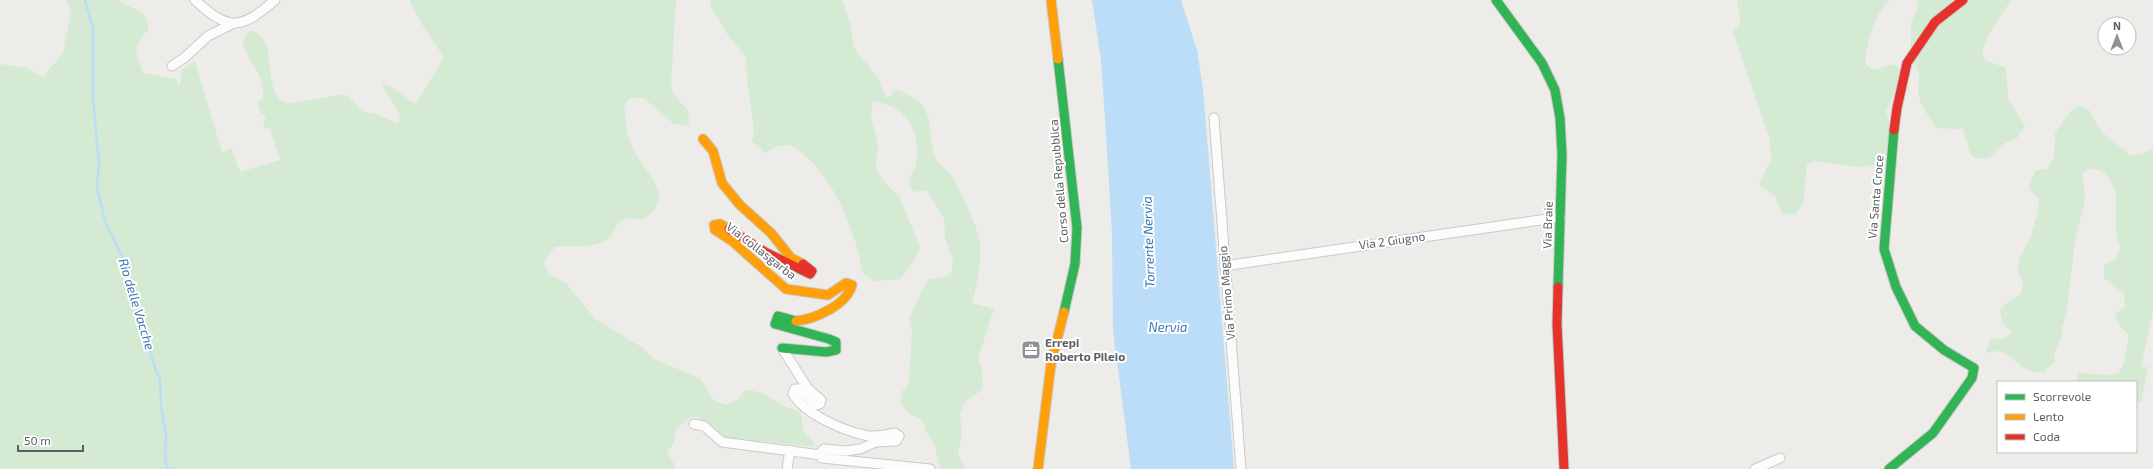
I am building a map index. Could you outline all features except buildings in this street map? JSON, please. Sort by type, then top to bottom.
[{"type":"street","points":[[195,0],[208,12],[221,20],[232,24]]},
{"type":"street","points":[[172,66],[184,58],[208,36],[232,24],[241,23],[262,12],[275,0]]},
{"type":"street","name":"Corso della Repubblica","points":[[1038,469],[1051,364],[1068,300],[1075,264],[1077,228],[1051,0]]},
{"type":"street","name":"Via Braie","points":[[1496,0],[1542,63],[1555,90],[1560,118],[1562,155],[1557,324],[1564,469]]},
{"type":"street","name":"Via Santa Croce","points":[[1889,469],[1933,433],[1972,378],[1974,368],[1944,350],[1915,326],[1896,287],[1884,249],[1890,170],[1897,108],[1907,63],[1935,22],[1963,0]]},
{"type":"street","name":"Via Primo Maggio","points":[[1214,118],[1224,266],[1241,469]]},
{"type":"street","name":"Via Collasgarba","points":[[703,139],[713,151],[722,183],[740,205],[771,233],[786,254],[810,268],[812,271],[810,274],[765,252],[720,224],[714,225],[715,230],[732,241],[786,289],[828,295],[846,283],[852,285],[849,296],[844,301],[812,317],[797,321],[778,316],[775,320],[775,324],[787,330],[826,337],[836,342],[836,350],[826,352],[782,348],[808,389],[821,401],[819,405],[816,405],[799,389],[795,389],[793,396],[802,406],[822,419],[865,436],[895,433],[899,436],[896,441],[876,442],[860,449],[846,451],[826,449],[822,451],[821,455]]},
{"type":"street","name":"Via 2 Giugno","points":[[1224,266],[1561,217]]},
{"type":"street","name":"Via Collasgarba","points":[[694,424],[704,426],[722,442],[821,455],[826,460],[930,469]]},
{"type":"street","points":[[787,469],[790,450]]},
{"type":"street","points":[[1755,469],[1780,458]]},
{"type":"green space","points":[[67,0],[120,0],[124,4],[142,12],[147,22],[148,30],[139,41],[136,50],[143,73],[176,79],[180,87],[182,70],[195,61],[222,152],[232,149],[240,172],[280,160],[270,127],[265,129],[263,121],[266,120],[264,113],[261,114],[257,102],[263,99],[263,90],[259,75],[242,42],[249,31],[258,34],[264,41],[268,50],[271,74],[276,95],[283,102],[287,103],[347,95],[363,112],[377,114],[397,124],[400,121],[399,114],[381,83],[391,86],[416,104],[443,60],[443,56],[423,26],[409,0],[676,0],[671,84],[673,93],[688,111],[690,126],[674,124],[644,98],[630,98],[624,106],[630,142],[654,182],[658,192],[658,201],[653,211],[642,220],[631,218],[620,220],[610,237],[599,244],[555,247],[544,262],[548,274],[566,283],[595,319],[643,348],[652,358],[701,379],[710,395],[716,401],[727,405],[738,400],[745,390],[751,390],[801,413],[803,431],[813,441],[815,447],[762,441],[729,441],[697,417],[691,417],[676,429],[674,442],[667,453],[675,465],[675,469],[0,469],[0,64],[27,68],[43,77],[63,53],[71,14]]},
{"type":"green space","points":[[710,0],[842,0],[850,22],[854,48],[877,77],[886,97],[892,95],[896,90],[901,91],[920,102],[925,108],[930,124],[935,157],[955,181],[971,216],[979,239],[980,263],[972,303],[994,309],[978,358],[982,370],[983,389],[964,403],[960,414],[962,434],[958,452],[965,469],[940,469],[935,446],[925,430],[924,424],[920,419],[909,413],[901,404],[902,391],[907,387],[909,381],[912,331],[909,319],[929,279],[947,276],[952,272],[953,260],[945,238],[944,219],[927,190],[915,192],[911,188],[909,182],[917,156],[917,141],[912,127],[903,114],[896,109],[873,100],[871,118],[878,143],[876,168],[882,179],[900,198],[920,247],[916,258],[900,279],[874,281],[863,274],[854,238],[847,219],[839,201],[818,169],[805,156],[790,145],[778,146],[765,153],[752,141],[754,129],[747,80],[746,56],[729,37],[711,7]]},
{"type":"green space","points":[[1737,0],[1891,0],[1885,5],[1876,20],[1869,39],[1866,58],[1866,65],[1873,70],[1894,64],[1900,69],[1898,85],[1886,111],[1892,133],[1885,163],[1859,167],[1813,161],[1807,165],[1803,203],[1795,215],[1782,213],[1775,196],[1759,184],[1771,160],[1770,140],[1733,32],[1741,23]]},
{"type":"green space","points":[[1917,0],[2011,0],[1989,34],[1982,53],[1985,60],[2006,68],[2008,99],[2025,126],[2017,138],[2005,143],[1989,158],[1975,158],[1970,153],[1963,129],[1936,128],[1922,106],[1918,93],[1919,73],[1911,56],[1911,23],[1919,4]]},
{"type":"green space","points":[[2079,105],[2089,110],[2102,132],[2131,156],[2143,154],[2153,148],[2153,311],[2141,367],[2148,367],[2141,402],[2137,402],[2137,381],[2076,381],[2079,373],[2104,375],[2119,373],[2124,362],[2129,336],[2120,326],[2115,314],[2125,307],[2124,294],[2104,278],[2104,265],[2116,259],[2120,247],[2116,234],[2116,196],[2112,183],[2105,173],[2093,168],[2082,173],[2085,198],[2075,242],[2066,315],[2062,327],[2061,339],[2055,350],[2054,362],[2044,372],[2035,372],[2025,368],[2011,357],[2001,352],[1994,351],[1985,353],[1991,338],[2003,340],[2012,332],[2003,323],[2000,310],[2009,301],[2020,295],[2023,283],[2018,272],[2019,259],[2031,236],[2038,211],[2039,198],[2033,194],[2029,187],[2035,171],[2047,169],[2054,158],[2055,133],[2069,113]]},
{"type":"water","name":"Nervia","points":[[1092,0],[1181,0],[1197,50],[1203,89],[1234,469],[1131,469],[1113,330],[1112,234],[1106,134],[1101,61]]},
{"type":"waterway","name":"Rio delle Vacche","points":[[85,0],[93,29],[93,99],[99,164],[97,187],[105,221],[127,267],[137,310],[157,374],[160,378],[161,405],[166,435],[165,460],[168,469]]},
{"type":"traffic: fast","points":[[1496,0],[1542,63],[1555,90],[1560,118],[1562,155],[1558,287]]},
{"type":"traffic: fast","points":[[1058,59],[1077,228],[1075,264],[1064,312]]},
{"type":"traffic: fast","points":[[1889,469],[1933,433],[1972,378],[1974,368],[1944,350],[1915,326],[1896,287],[1884,249],[1894,130]]},
{"type":"traffic: fast","points":[[782,348],[826,352],[836,350],[836,342],[829,339],[775,324],[778,316],[796,321]]},
{"type":"traffic: slow","points":[[1051,0],[1058,59]]},
{"type":"traffic: slow","points":[[703,139],[713,151],[722,183],[740,205],[771,233],[791,258],[803,264]]},
{"type":"traffic: slow","points":[[729,229],[720,224],[714,225],[715,230],[732,241],[786,289],[828,295],[846,283],[852,285],[844,299],[837,305],[821,314],[796,321]]},
{"type":"traffic: slow","points":[[1038,469],[1051,364],[1064,312]]},
{"type":"traffic: jam","points":[[1894,130],[1897,108],[1907,63],[1935,22],[1963,0]]},
{"type":"traffic: jam","points":[[729,229],[765,252],[810,274],[812,271],[803,264]]},
{"type":"traffic: jam","points":[[1558,287],[1557,324],[1564,469]]},
{"type":"place","name":"Errepi Roberto Pileio","points":[[1031,350]]},
{"type":"water label","name":"Torrente Nervia","points":[[1148,242]]}]
